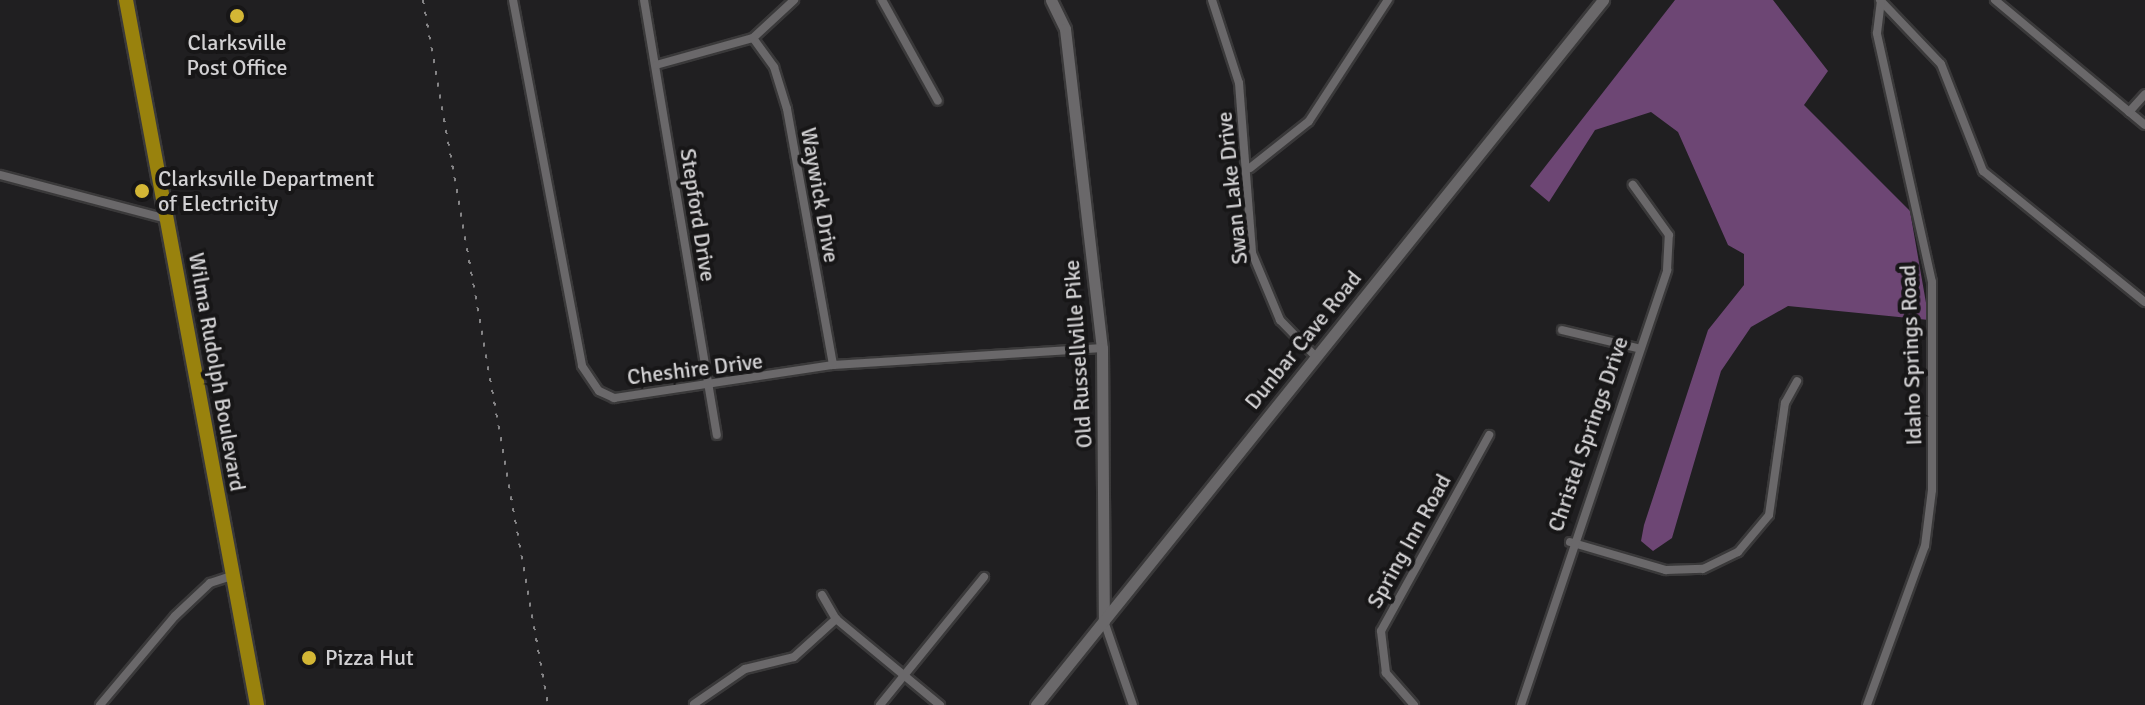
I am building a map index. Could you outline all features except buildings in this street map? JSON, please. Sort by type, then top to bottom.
[{"type":"highway","name":"Wilma Rudolph Boulevard","points":[[126,0],[257,705]]},
{"type":"main road","name":"Old Russellville Pike","points":[[1051,0],[1065,29],[1102,348],[1104,621]]},
{"type":"main road","name":"Dunbar Cave Road","points":[[1036,705],[1603,0]]},
{"type":"street","name":"Cheshire Drive","points":[[513,0],[586,377],[614,398],[707,387],[833,365],[1102,348]]},
{"type":"street","name":"Stepford Drive","points":[[644,0],[717,435]]},
{"type":"street","points":[[656,65],[753,38],[794,0]]},
{"type":"street","points":[[882,0],[938,101]]},
{"type":"street","name":"Swan Lake Drive","points":[[1212,0],[1239,83],[1250,168],[1252,253],[1261,281],[1280,320],[1316,357]]},
{"type":"street","points":[[1250,168],[1309,121],[1388,0]]},
{"type":"street","points":[[1881,0],[1941,64],[1983,171],[2145,302]]},
{"type":"street","name":"Idaho Springs Road","points":[[1867,705],[1925,546],[1932,490],[1932,282],[1877,33],[1881,0]]},
{"type":"street","points":[[1995,0],[2145,125]]},
{"type":"street","name":"Waywick Drive","points":[[753,38],[774,67],[787,109],[833,365]]},
{"type":"street","points":[[2129,112],[2145,94]]},
{"type":"street","points":[[0,175],[166,219]]},
{"type":"street","name":"Christel Springs Drive","points":[[1521,705],[1570,542],[1667,270],[1669,244],[1663,221],[1633,185]]},
{"type":"street","points":[[1562,330],[1637,348]]},
{"type":"street","points":[[1570,542],[1666,570],[1703,569],[1738,552],[1769,515],[1785,403],[1797,381]]},
{"type":"street","name":"Spring Inn Road","points":[[1414,705],[1386,673],[1381,631],[1489,435]]},
{"type":"street","points":[[100,705],[175,616],[210,583],[232,576]]},
{"type":"street","points":[[880,705],[984,577]]},
{"type":"street","points":[[822,595],[836,619],[940,705]]},
{"type":"street","points":[[694,704],[745,669],[794,657],[836,619]]},
{"type":"street","name":"Old Russellville Pike","points":[[1104,621],[1133,705]]},
{"type":"shaded area","points":[[1675,0],[1773,0],[1828,71],[1804,105],[1910,211],[1929,320],[1788,306],[1751,327],[1721,371],[1672,538],[1653,551],[1641,541],[1644,525],[1708,330],[1744,285],[1744,254],[1728,245],[1678,132],[1651,112],[1595,130],[1549,202],[1530,186]]},
{"type":"railway","points":[[423,0],[548,705]]},
{"type":"place","name":"Clarksville Post Office","points":[[237,16]]},
{"type":"place","name":"Clarksville Department of Electricity","points":[[142,191]]},
{"type":"place","name":"Pizza Hut","points":[[309,658]]}]
